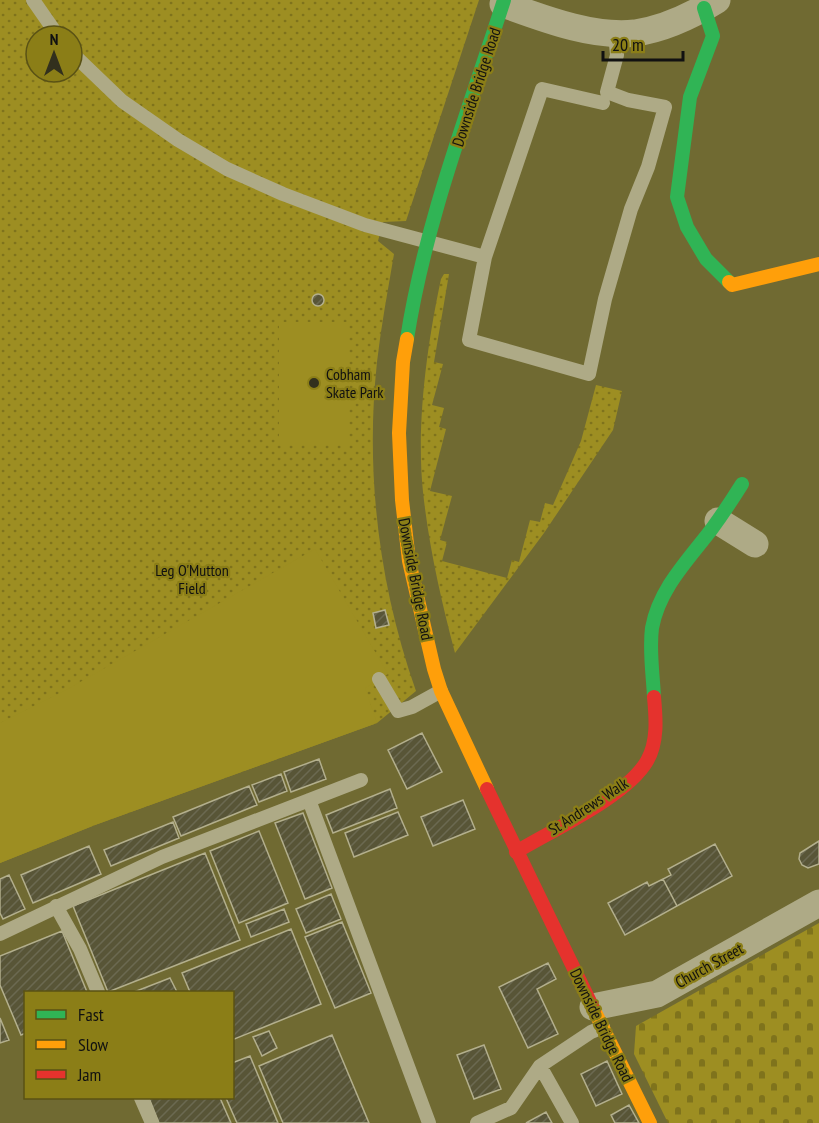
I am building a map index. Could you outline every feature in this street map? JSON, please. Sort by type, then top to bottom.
[{"type":"street","points":[[504,2],[579,28],[615,33],[634,33],[653,28],[710,4],[713,36],[690,97],[677,196],[687,227],[706,259],[732,285],[819,264]]},
{"type":"street","name":"Downside Bridge Road","points":[[504,2],[426,241],[413,298],[403,362],[399,433],[402,500],[409,561],[441,691],[516,852],[650,1123]]},
{"type":"street","name":"St Andrews Walk","points":[[516,852],[608,796],[638,773],[646,762],[651,751],[656,720],[650,653],[654,620],[664,594],[674,578],[742,484]]},
{"type":"street","points":[[718,520],[755,544]]},
{"type":"street","name":"Church Street","points":[[598,1017],[657,994],[819,903]]},
{"type":"lane","points":[[33,0],[50,24]]},
{"type":"lane","points":[[605,98],[617,55],[615,33]]},
{"type":"lane","points":[[84,65],[122,101],[178,140],[227,169],[283,194],[354,221],[485,257]]},
{"type":"lane","points":[[542,89],[605,98],[628,100],[665,108],[605,299],[589,374],[469,340],[485,257],[542,89]]},
{"type":"lane","points":[[379,679],[398,711],[412,707],[441,691]]},
{"type":"lane","points":[[0,934],[162,857],[361,780]]},
{"type":"lane","points":[[309,800],[429,1123]]},
{"type":"lane","points":[[56,906],[80,949],[97,991]]},
{"type":"lane","points":[[477,1123],[511,1108],[540,1066],[591,1032],[598,1017]]},
{"type":"lane","points":[[540,1066],[572,1123]]},
{"type":"lane","points":[[141,1099],[152,1123]]},
{"type":"green space","name":"Leg O'Mutton Field","points":[[0,0],[479,0],[406,221],[383,222],[378,241],[394,254],[377,362],[373,445],[374,487],[384,570],[403,651],[416,691],[377,723],[95,825],[0,863]]},
{"type":"green space","points":[[444,274],[449,274],[434,362],[443,364],[432,405],[444,408],[439,427],[446,429],[430,491],[452,496],[440,540],[447,542],[442,561],[507,578],[512,560],[519,562],[530,520],[540,522],[545,503],[553,505],[581,441],[596,385],[622,391],[613,430],[544,533],[455,653],[432,553],[421,466],[422,413],[427,358],[441,279]]},
{"type":"green space","name":"Cobham Skate Park","points":[[279,322],[348,322],[348,445],[279,445]]},
{"type":"green space","points":[[315,549],[388,674],[365,688],[377,723],[95,825],[0,863],[0,723],[66,690]]},
{"type":"green space","points":[[819,923],[819,1123],[668,1123],[634,1054],[636,1026]]},
{"type":"building","points":[[320,294],[324,300],[320,306],[316,306],[312,298]]},
{"type":"building","points":[[385,610],[389,625],[376,628],[373,613]]},
{"type":"building","points":[[422,733],[442,772],[407,789],[388,750]]},
{"type":"building","points":[[319,759],[326,779],[291,792],[284,772]]},
{"type":"building","points":[[281,774],[287,791],[259,802],[252,785]]},
{"type":"building","points":[[249,786],[257,805],[181,836],[173,817]]},
{"type":"building","points":[[390,789],[397,808],[333,833],[326,815]]},
{"type":"building","points":[[463,800],[475,829],[433,846],[421,817]]},
{"type":"building","points":[[398,812],[408,835],[354,857],[345,833]]},
{"type":"building","points":[[303,813],[332,888],[305,899],[275,823]]},
{"type":"building","points":[[173,822],[179,838],[111,866],[104,850]]},
{"type":"building","points":[[259,831],[288,903],[239,923],[210,851]]},
{"type":"building","points":[[819,841],[819,864],[808,868],[802,865],[799,859],[800,853]]},
{"type":"building","points":[[715,844],[732,876],[677,906],[663,879],[671,875],[668,869]]},
{"type":"building","points":[[89,846],[101,874],[33,903],[21,875]]},
{"type":"building","points":[[205,853],[240,940],[108,991],[73,906]]},
{"type":"building","points":[[9,875],[25,909],[3,919],[0,913],[0,879]]},
{"type":"building","points":[[663,879],[677,906],[625,935],[608,903],[647,882],[649,886]]},
{"type":"building","points":[[331,894],[341,919],[306,933],[296,909]]},
{"type":"building","points":[[284,909],[289,922],[251,937],[246,924]]},
{"type":"building","points":[[342,922],[371,993],[335,1008],[305,937]]},
{"type":"building","points":[[291,929],[321,1004],[234,1039],[234,991],[190,991],[182,973]]},
{"type":"building","points":[[62,931],[87,991],[24,991],[24,1034],[21,1035],[0,985],[0,956]]},
{"type":"building","points":[[548,963],[556,979],[537,989],[558,1034],[528,1048],[499,987]]},
{"type":"building","points":[[170,978],[176,991],[137,991]]},
{"type":"building","points":[[0,1018],[9,1040],[0,1043]]},
{"type":"building","points":[[269,1031],[277,1048],[262,1056],[253,1037]]},
{"type":"building","points":[[332,1035],[369,1123],[283,1123],[259,1066]]},
{"type":"building","points":[[484,1045],[501,1089],[474,1099],[457,1055]]},
{"type":"building","points":[[250,1056],[278,1123],[237,1123],[226,1099],[234,1099],[234,1062]]},
{"type":"building","points":[[607,1061],[622,1094],[596,1106],[581,1074]]},
{"type":"building","points":[[149,1099],[220,1099],[231,1123],[159,1123]]},
{"type":"building","points":[[629,1105],[639,1123],[615,1123],[611,1115]]},
{"type":"building","points":[[546,1112],[552,1123],[526,1123]]},
{"type":"traffic: fast","points":[[407,339],[436,210],[504,0]]},
{"type":"traffic: fast","points":[[704,8],[713,36],[690,97],[677,197],[687,227],[706,259],[729,282]]},
{"type":"traffic: fast","points":[[654,697],[651,637],[661,600],[742,484]]},
{"type":"traffic: slow","points":[[729,282],[732,285],[819,264]]},
{"type":"traffic: slow","points":[[407,339],[403,362],[399,433],[402,500],[409,561],[441,691],[487,789]]},
{"type":"traffic: slow","points":[[594,1010],[650,1123]]},
{"type":"traffic: jam","points":[[516,852],[606,800],[637,774],[651,754],[655,738],[654,697]]},
{"type":"traffic: jam","points":[[487,789],[594,1010]]},
{"type":"place","name":"Cobham Skate Park","points":[[314,383]]}]
